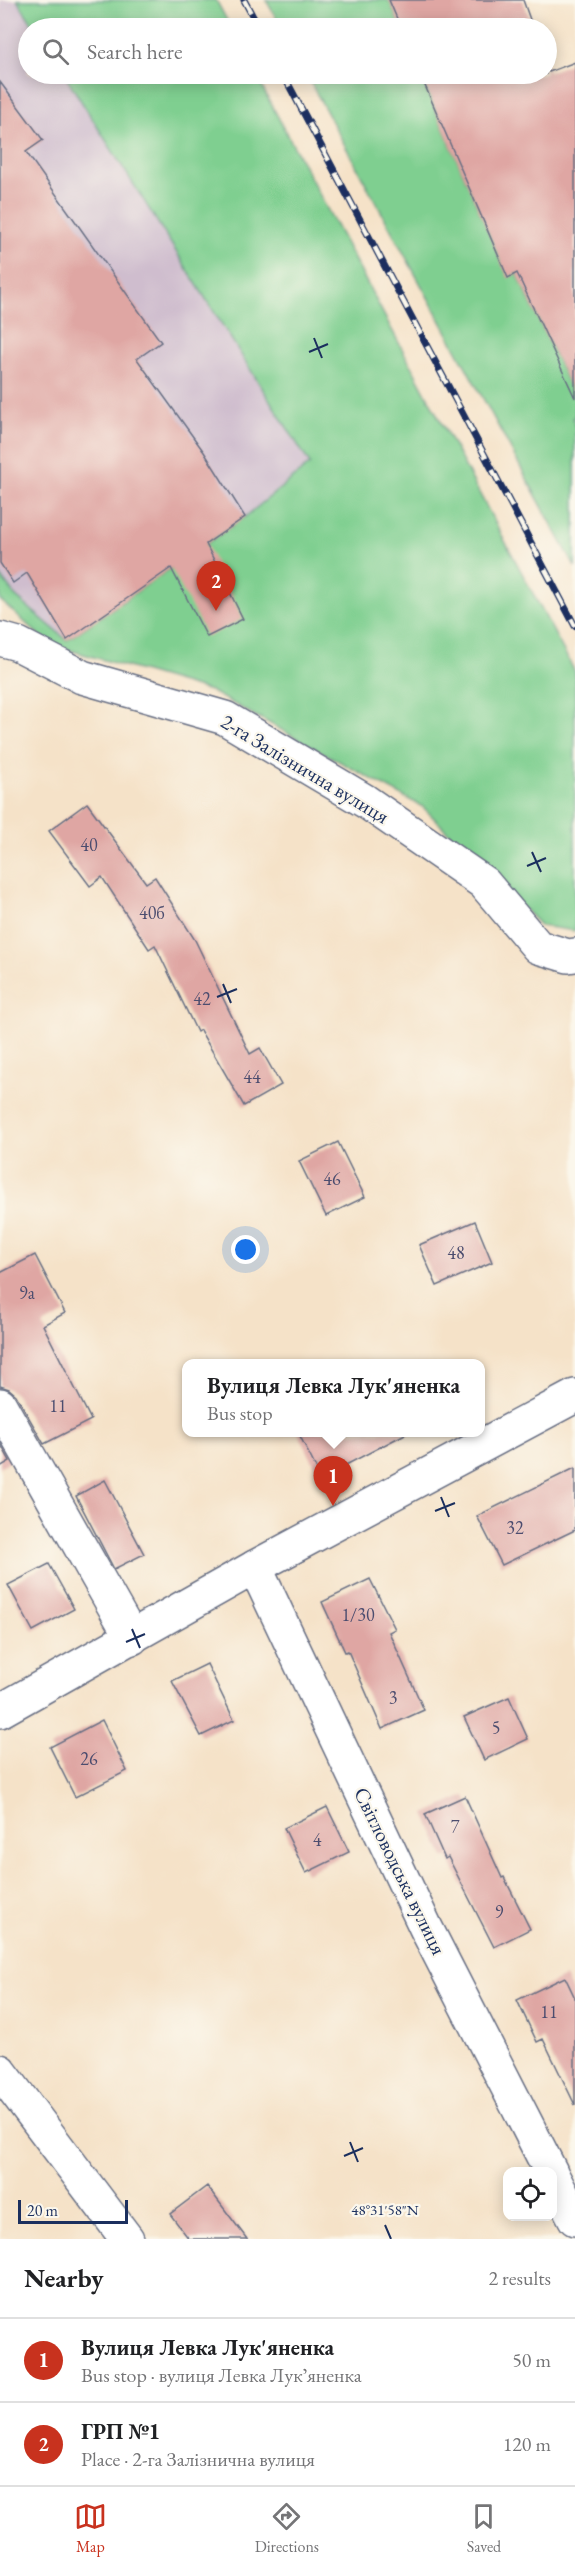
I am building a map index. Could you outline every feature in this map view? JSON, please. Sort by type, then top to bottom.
[{"type":"street","name":"2-га Залізнична вулиця","points":[[0,639],[18,644],[82,677],[225,717],[365,801],[484,884],[538,947],[568,956],[575,955]]},
{"type":"street","points":[[0,1711],[255,1567],[575,1396]]},
{"type":"street","points":[[0,1405],[132,1638]]},
{"type":"street","name":"Світловодська вулиця","points":[[255,1567],[426,1928],[549,2167]]},
{"type":"street","points":[[0,2072],[127,2239]]},
{"type":"street","name":"Світловодська вулиця","points":[[557,2183],[575,2218]]},
{"type":"shaded area","points":[[0,0],[17,0],[29,18],[18,18],[18,84],[70,84],[311,463],[245,517],[67,640],[15,596],[0,575]]},
{"type":"green space","points":[[17,0],[216,0],[226,18],[29,18]]},
{"type":"green space","points":[[266,0],[389,0],[397,18],[276,18]]},
{"type":"green space","points":[[70,84],[260,84],[575,672],[575,931],[541,926],[423,807],[210,691],[49,644],[0,600],[0,575],[15,596],[67,640],[245,517],[310,464]]},
{"type":"green space","points":[[311,84],[424,84],[508,277],[517,273],[575,398],[575,417],[573,418],[575,423],[575,567]]},
{"type":"building","points":[[389,0],[523,0],[529,18],[397,18]]},
{"type":"building","points":[[575,62],[575,398],[517,273],[508,278],[424,84],[557,84],[557,69]]},
{"type":"building","points":[[0,82],[43,140],[26,152],[161,342],[137,359],[204,452],[245,517],[206,544],[243,619],[207,637],[171,568],[67,640],[27,573],[13,583],[0,563]]},
{"type":"building","points":[[87,803],[146,883],[155,877],[195,940],[250,1054],[260,1048],[281,1085],[244,1106],[200,1030],[197,1032],[155,945],[149,949],[102,877],[90,886],[49,831]]},
{"type":"building","points":[[338,1142],[365,1197],[326,1216],[299,1161]]},
{"type":"building","points":[[475,1221],[492,1262],[437,1286],[419,1245]]},
{"type":"building","points":[[35,1255],[65,1313],[43,1325],[91,1420],[44,1444],[16,1395],[0,1386],[0,1273]]},
{"type":"building","points":[[300,1437],[399,1437],[321,1478]]},
{"type":"building","points":[[0,1443],[10,1461],[0,1467]]},
{"type":"building","points":[[575,1468],[575,1530],[502,1565],[477,1516]]},
{"type":"building","points":[[105,1480],[144,1554],[114,1569],[76,1496]]},
{"type":"building","points":[[49,1564],[74,1609],[33,1631],[8,1585]]},
{"type":"building","points":[[370,1579],[395,1629],[389,1632],[424,1710],[382,1729],[348,1651],[345,1652],[322,1602]]},
{"type":"building","points":[[207,1664],[234,1720],[201,1736],[172,1681]]},
{"type":"building","points":[[509,1697],[528,1739],[484,1760],[464,1717]]},
{"type":"building","points":[[102,1720],[127,1771],[75,1797],[50,1747]]},
{"type":"building","points":[[465,1796],[502,1878],[504,1877],[530,1929],[494,1947],[448,1857],[445,1859],[425,1814]]},
{"type":"building","points":[[327,1807],[349,1852],[306,1873],[284,1828]]},
{"type":"building","points":[[565,1977],[575,1998],[575,2105],[543,2039],[537,2042],[517,2000]]},
{"type":"building","points":[[207,2186],[247,2239],[189,2239],[170,2214]]},
{"type":"railway","points":[[244,0],[254,18]]},
{"type":"railway","points":[[288,84],[575,626]]},
{"type":"place","name":"ГРП №1","points":[[216,611]]},
{"type":"place","name":"Вулиця Левка Лук'яненка","points":[[333,1506]]}]
